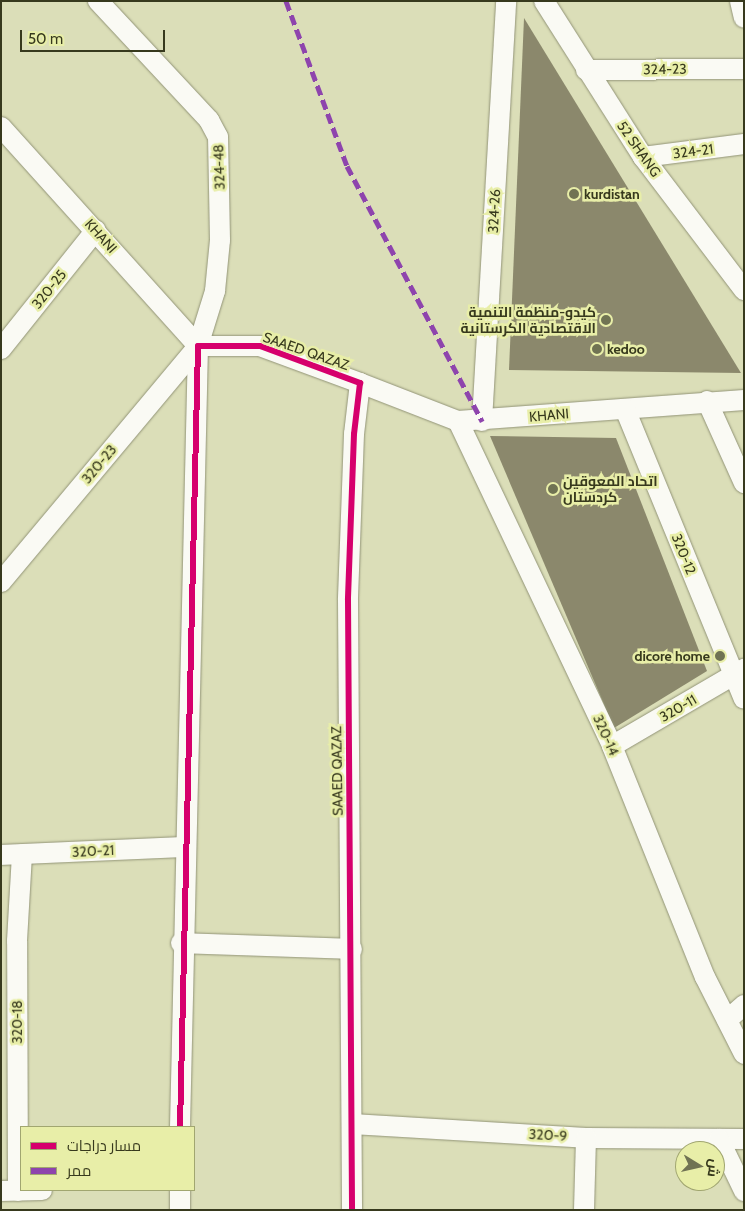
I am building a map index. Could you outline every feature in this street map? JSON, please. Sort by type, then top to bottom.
[{"type":"street","name":"324-48","points":[[98,1],[209,120],[218,137],[219,248],[215,291],[198,346]]},
{"type":"street","name":"324-26","points":[[482,421],[506,1]]},
{"type":"street","name":"52 SHANG","points":[[544,1],[642,157],[744,290]]},
{"type":"street","points":[[740,1],[744,18]]},
{"type":"street","name":"324-23","points":[[586,70],[744,68]]},
{"type":"street","name":"KHANI","points":[[1,127],[96,230],[198,346]]},
{"type":"street","name":"324-21","points":[[642,157],[744,144]]},
{"type":"street","name":"320-25","points":[[1,349],[96,230]]},
{"type":"street","name":"SAAED QAZAZ","points":[[198,346],[260,346],[360,383],[354,434],[348,600],[352,949],[352,1210]]},
{"type":"street","name":"320-23","points":[[1,582],[198,346]]},
{"type":"street","points":[[180,1126],[182,943],[198,346]]},
{"type":"street","name":"KHANI","points":[[360,383],[458,421],[482,421],[707,401],[744,400]]},
{"type":"street","points":[[707,401],[744,483]]},
{"type":"street","name":"320-12","points":[[624,409],[739,672],[744,699]]},
{"type":"street","name":"320-14","points":[[458,421],[612,746],[727,1020],[744,1054]]},
{"type":"street","name":"320-11","points":[[612,746],[739,672]]},
{"type":"street","name":"320-21","points":[[1,854],[185,847]]},
{"type":"street","name":"320-18","points":[[9,1191],[9,944],[22,854]]},
{"type":"street","points":[[182,943],[352,949]]},
{"type":"street","points":[[727,1020],[744,1005]]},
{"type":"street","name":"320-9","points":[[352,1124],[586,1138],[744,1139]]},
{"type":"street","points":[[584,1210],[586,1138]]},
{"type":"street","points":[[719,1139],[744,1191]]},
{"type":"street","points":[[180,1191],[180,1210]]},
{"type":"building","name":"kurdistan","points":[[524,18],[741,373],[509,370]]},
{"type":"building","points":[[490,436],[616,438],[707,671],[614,728]]},
{"type":"marked path","points":[[286,1],[347,166],[482,421]]},
{"type":"cycle path","points":[[180,1126],[198,346],[260,346],[360,383],[354,434],[348,600],[352,1210]]},
{"type":"place","name":"kurdistan","points":[[574,194]]},
{"type":"place","name":"کیدو-منظمة التنمية الاقتصادية الكرستانية","points":[[606,320]]},
{"type":"place","name":"kedoo","points":[[597,349]]},
{"type":"place","name":"اتحاد المعوقین کردستان","points":[[553,489]]},
{"type":"place","name":"dicore home","points":[[720,656]]}]
